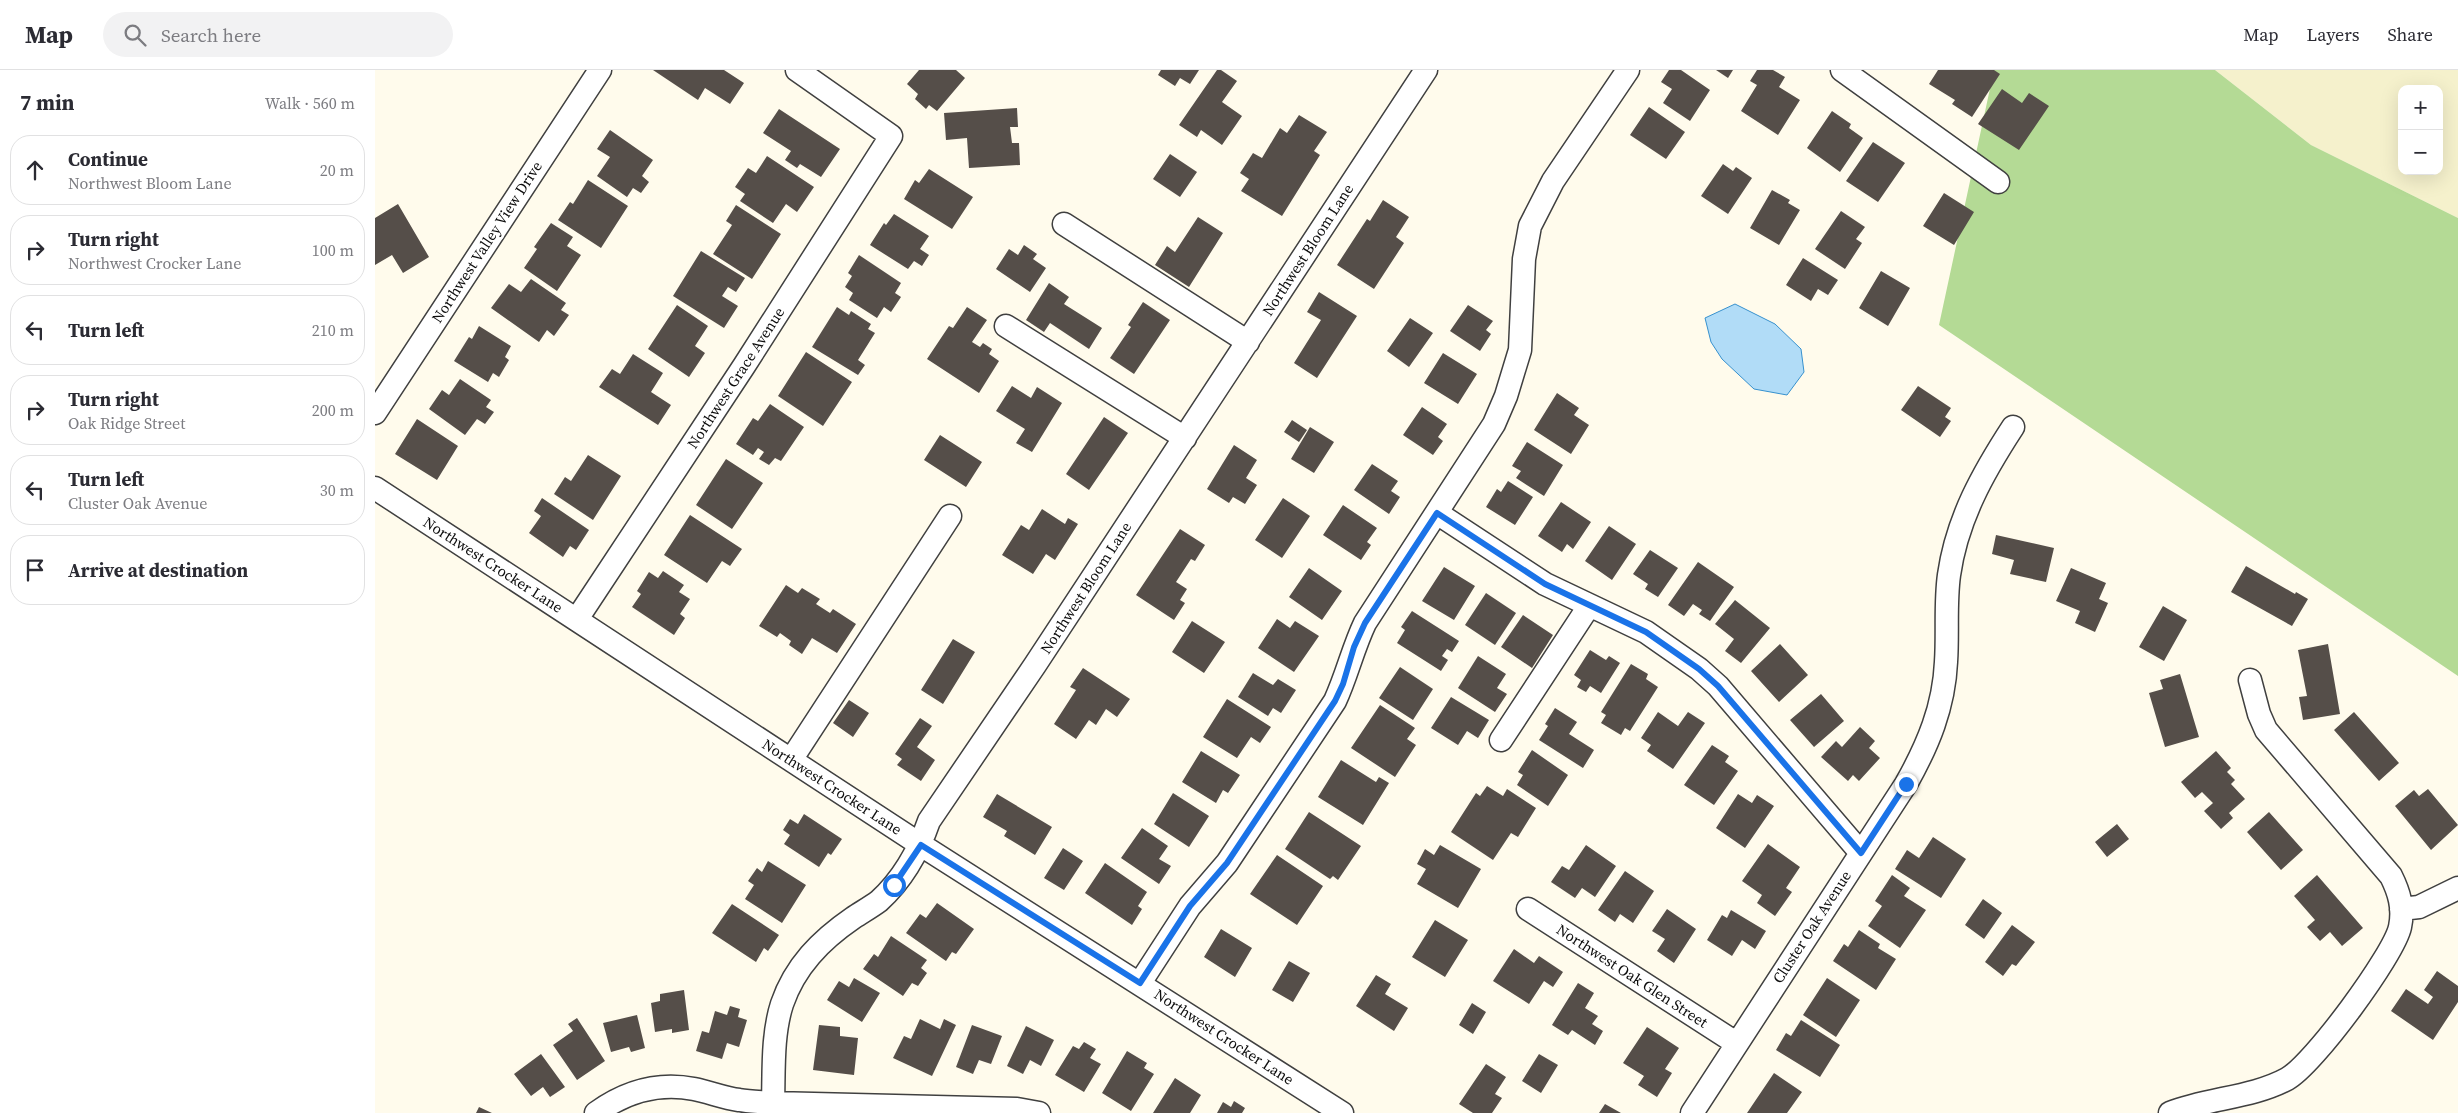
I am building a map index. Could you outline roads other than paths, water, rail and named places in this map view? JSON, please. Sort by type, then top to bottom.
[{"type":"street","name":"Northwest Valley View Drive","points":[[375,413],[600,70]]},
{"type":"street","name":"Northwest Grace Avenue","points":[[577,619],[745,366],[891,136],[797,70]]},
{"type":"street","name":"Northwest Bloom Lane","points":[[773,1103],[777,1024],[782,1004],[801,966],[829,936],[878,901],[894,885],[921,845],[929,821],[1185,438],[1426,70]]},
{"type":"street","points":[[1140,983],[1190,906],[1227,863],[1335,701],[1343,684],[1354,647],[1365,623],[1494,424],[1506,396],[1520,350],[1523,259],[1530,226],[1553,181],[1628,70]]},
{"type":"street","points":[[1841,70],[1997,182]]},
{"type":"street","points":[[1064,224],[1248,342]]},
{"type":"street","points":[[1006,326],[1185,438]]},
{"type":"street","name":"Cluster Oak Avenue","points":[[1691,1113],[1911,776],[1924,753],[1935,725],[1943,692],[1947,662],[1946,611],[1949,575],[1955,545],[1966,510],[1981,477],[2013,426]]},
{"type":"street","name":"Northwest Crocker Lane","points":[[375,488],[921,845],[1342,1113]]},
{"type":"street","points":[[1437,513],[1545,584],[1646,632],[1699,669],[1718,686],[1861,853]]},
{"type":"street","points":[[791,760],[950,516]]},
{"type":"street","points":[[1501,740],[1589,606]]},
{"type":"street","points":[[2170,1113],[2271,1086],[2288,1078],[2302,1068],[2335,1029],[2394,942],[2400,927],[2400,893],[2391,876],[2266,730],[2259,714],[2251,680]]},
{"type":"street","points":[[2401,909],[2419,906],[2458,888]]},
{"type":"street","name":"Northwest Oak Glen Street","points":[[1528,909],[1736,1043]]},
{"type":"street","points":[[596,1113],[613,1101],[635,1092],[669,1087],[692,1089],[739,1100],[773,1103],[1017,1109],[1039,1113]]},
{"type":"water","points":[[1735,304],[1775,324],[1801,349],[1804,372],[1787,395],[1754,389],[1722,359],[1711,342],[1705,318]]}]
